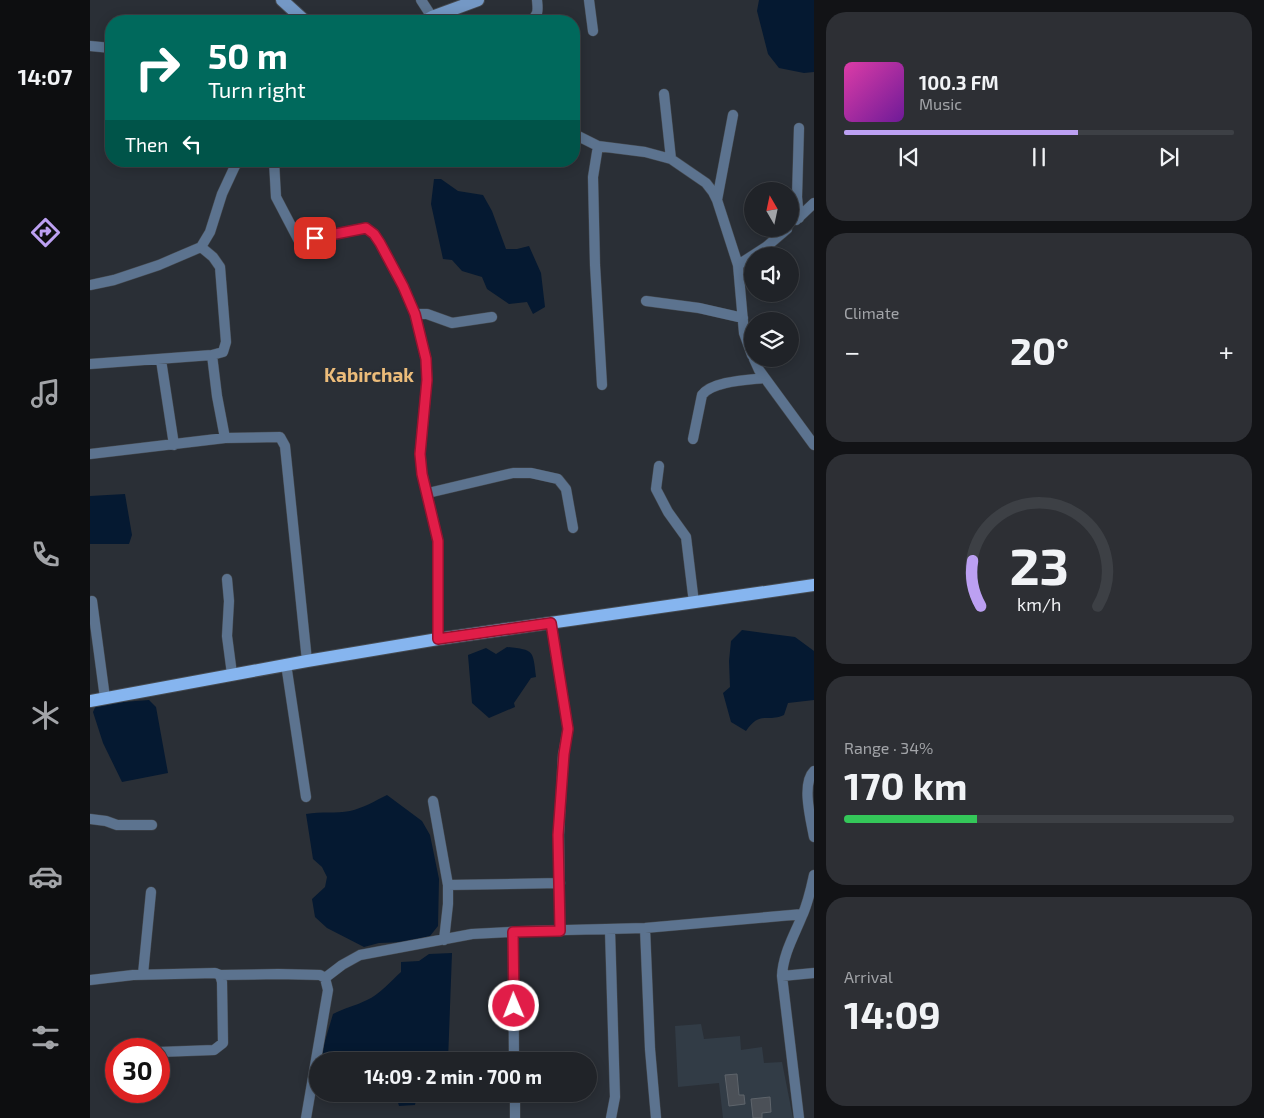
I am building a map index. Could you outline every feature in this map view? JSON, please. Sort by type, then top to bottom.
[{"type":"main road","points":[[282,0],[298,15]]},
{"type":"main road","points":[[439,15],[478,0]]},
{"type":"main road","points":[[90,701],[286,664],[438,639],[814,586]]},
{"type":"street","points":[[421,0],[427,15]]},
{"type":"street","points":[[537,0],[537,15]]},
{"type":"street","points":[[589,0],[593,30]]},
{"type":"street","points":[[90,46],[105,47]]},
{"type":"street","points":[[664,94],[671,159]]},
{"type":"street","points":[[717,200],[734,115]]},
{"type":"street","points":[[797,182],[799,128]]},
{"type":"street","points":[[580,137],[598,146],[645,152],[671,159],[706,183],[717,200],[738,265],[744,333]]},
{"type":"street","points":[[598,146],[593,177],[595,265],[602,384]]},
{"type":"street","points":[[90,285],[114,280],[159,264],[200,246],[210,232],[222,194],[235,167]]},
{"type":"street","points":[[274,167],[276,197],[298,241],[366,228],[380,243],[415,314],[427,368],[420,454],[438,541],[438,639]]},
{"type":"street","points":[[799,218],[814,204]]},
{"type":"street","points":[[738,265],[776,238]]},
{"type":"street","points":[[90,364],[161,360],[212,355],[223,352],[225,348],[220,267],[213,257],[200,246]]},
{"type":"street","points":[[646,301],[699,308],[743,318]]},
{"type":"street","points":[[415,314],[427,314],[452,323],[492,317]]},
{"type":"street","points":[[212,355],[225,438]]},
{"type":"street","points":[[161,360],[174,445]]},
{"type":"street","points":[[759,367],[814,445]]},
{"type":"street","points":[[693,438],[702,395],[706,390],[716,385],[765,378]]},
{"type":"street","points":[[90,454],[225,438],[270,436],[283,439],[307,661]]},
{"type":"street","points":[[659,466],[656,489],[668,512],[686,537],[694,603]]},
{"type":"street","points":[[428,494],[513,473],[531,473],[558,478],[566,489],[573,528]]},
{"type":"street","points":[[227,579],[229,600],[227,636],[232,674]]},
{"type":"street","points":[[92,601],[104,698]]},
{"type":"street","points":[[551,623],[568,729],[564,754],[558,835],[560,931]]},
{"type":"street","points":[[286,664],[306,797]]},
{"type":"street","points":[[814,771],[811,774],[808,785],[814,837]]},
{"type":"street","points":[[433,801],[448,885],[444,940]]},
{"type":"street","points":[[90,819],[106,821],[117,825],[152,825]]},
{"type":"street","points":[[799,1118],[782,965],[812,891],[814,875]]},
{"type":"street","points":[[448,885],[560,883]]},
{"type":"street","points":[[143,974],[151,892]]},
{"type":"street","points":[[325,978],[342,965],[360,955],[472,934],[645,928],[803,914]]},
{"type":"street","points":[[645,928],[650,1049],[656,1118]]},
{"type":"street","points":[[610,930],[614,1097],[610,1118]]},
{"type":"street","points":[[513,932],[514,1052]]},
{"type":"street","points":[[90,980],[143,974],[215,973],[320,975],[325,978],[328,990],[306,1118]]},
{"type":"street","points":[[782,976],[814,973]]},
{"type":"street","points":[[170,1052],[214,1050],[222,1043],[222,982],[220,974]]},
{"type":"street","points":[[515,1102],[515,1118]]},
{"type":"shaded area","points":[[701,1024],[704,1039],[740,1036],[741,1050],[762,1047],[764,1063],[782,1062],[793,1118],[723,1118],[719,1083],[678,1087],[675,1026]]},
{"type":"water","points":[[759,0],[814,0],[814,72],[804,73],[779,68],[768,54],[757,11]]},
{"type":"water","points":[[434,179],[441,179],[458,191],[483,195],[492,211],[506,249],[529,246],[541,273],[545,307],[533,314],[527,302],[509,304],[487,289],[482,277],[462,271],[452,260],[443,259],[431,204]]},
{"type":"water","points":[[125,494],[132,535],[129,544],[90,544],[90,496]]},
{"type":"water","points":[[742,630],[795,637],[814,651],[814,700],[788,703],[784,715],[760,719],[746,731],[731,722],[723,693],[730,687],[729,661],[731,641]]},
{"type":"water","points":[[507,647],[522,649],[533,656],[536,677],[531,678],[514,703],[515,707],[489,718],[472,703],[468,655],[486,648],[496,654]]},
{"type":"water","points":[[110,698],[123,702],[149,700],[156,707],[168,773],[122,782],[103,743],[93,712],[97,703]]},
{"type":"water","points":[[387,795],[422,821],[430,835],[439,879],[438,926],[430,936],[405,942],[379,943],[364,947],[327,928],[315,917],[312,899],[325,887],[327,877],[322,867],[313,859],[306,814],[350,811]]},
{"type":"water","points":[[452,953],[448,1052],[322,1052],[333,1014],[376,995],[401,972],[401,962],[419,961],[429,954]]},
{"type":"water","points":[[398,1102],[416,1102],[415,1105],[399,1106]]},
{"type":"building","points":[[737,1074],[739,1095],[744,1095],[745,1104],[729,1106],[725,1075]]},
{"type":"building","points":[[770,1097],[771,1112],[762,1113],[762,1118],[753,1118],[751,1099]]},
{"type":"district","name":"Kabirchak","points":[[369,374]]},
{"type":"route","points":[[315,238],[366,228],[369,230],[380,243],[403,286],[415,314],[427,368],[420,454],[422,474],[438,541],[438,639],[519,626],[551,623],[568,729],[568,740],[564,754],[558,835],[560,931],[513,932],[514,1006]]}]
